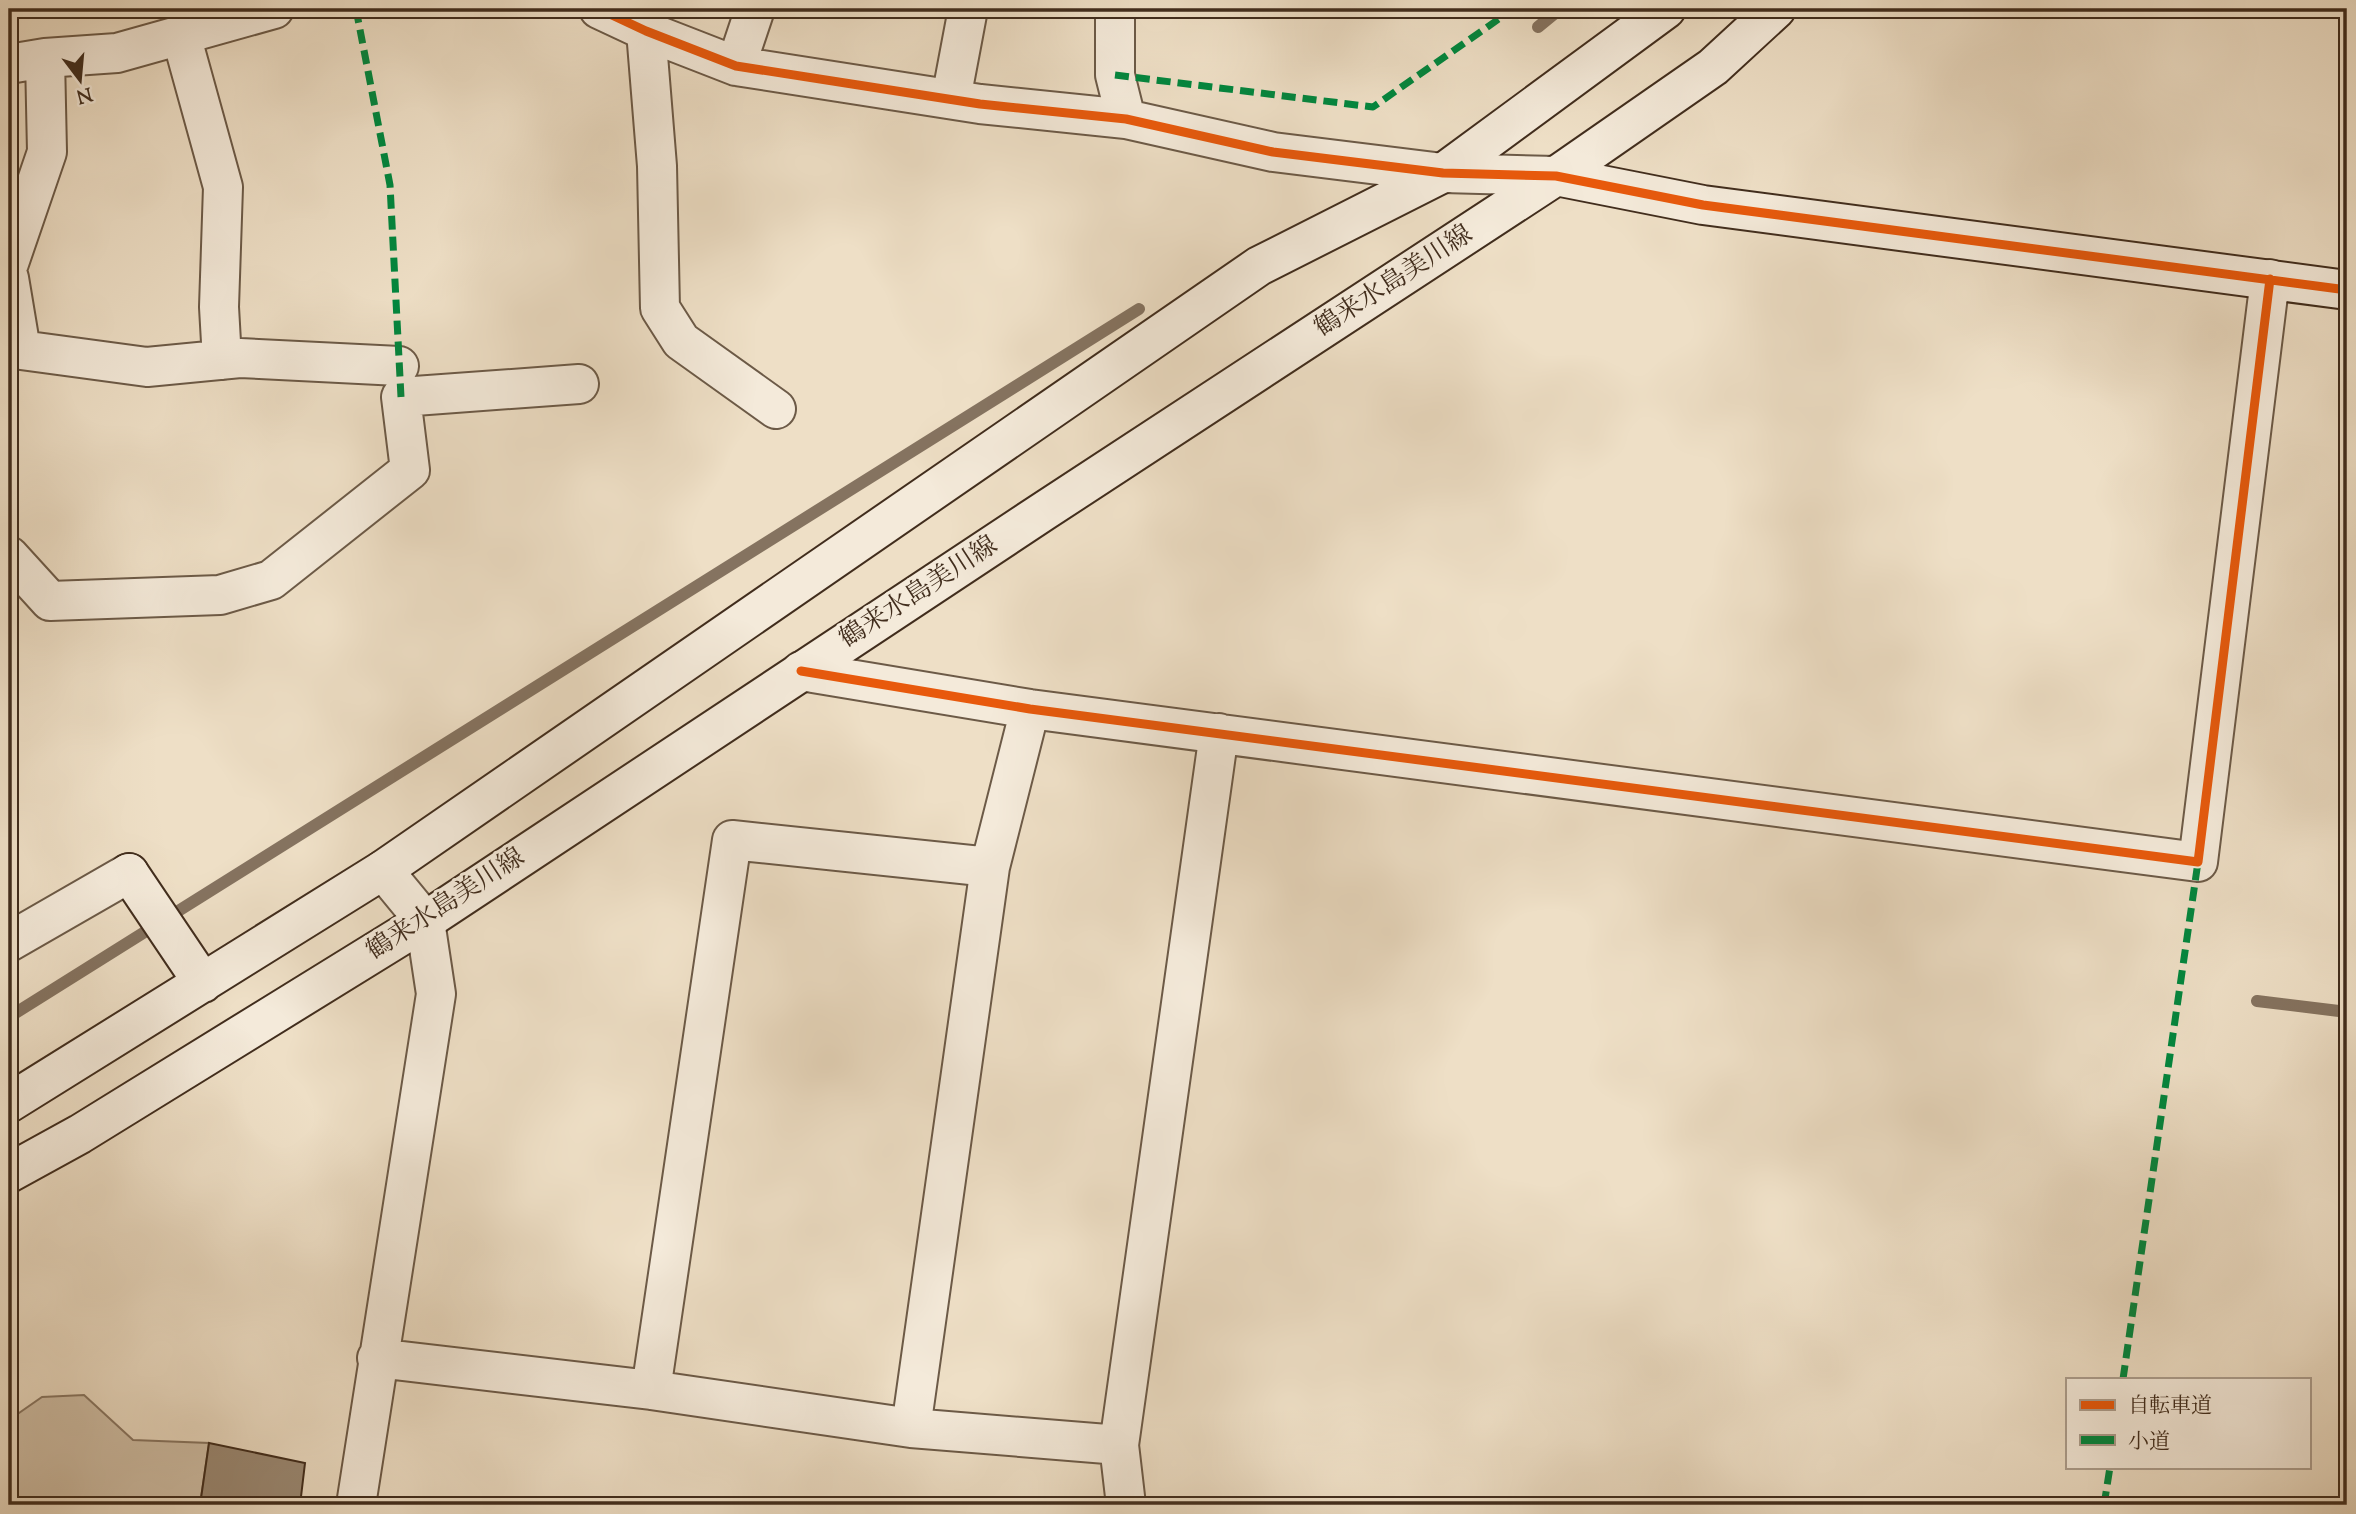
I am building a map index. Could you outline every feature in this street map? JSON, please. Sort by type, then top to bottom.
[{"type":"street","points":[[9,263],[47,152],[27,61],[117,53],[274,9]]},
{"type":"street","points":[[599,9],[646,31],[736,66],[951,99],[1126,119],[1273,152],[1443,173],[1556,176],[1703,205],[2347,290]]},
{"type":"street","points":[[736,66],[755,9]]},
{"type":"street","points":[[951,99],[968,9]]},
{"type":"street","points":[[1115,9],[1115,75],[1126,119]]},
{"type":"street","points":[[9,1103],[383,870],[1259,266],[1443,173],[1666,9]]},
{"type":"street","name":"鶴来水島美川線","points":[[9,1173],[80,1134],[425,921],[1556,176],[1713,67],[1776,9]]},
{"type":"street","points":[[646,31],[657,166],[660,308],[681,341],[776,409]]},
{"type":"street","points":[[181,35],[223,187],[219,307],[222,359]]},
{"type":"street","points":[[9,278],[21,350],[148,367],[240,358],[399,366]]},
{"type":"street","points":[[801,671],[1030,709],[2198,862],[2270,279]]},
{"type":"street","points":[[9,556],[50,601],[220,595],[271,580],[410,470],[401,397],[579,384]]},
{"type":"street","points":[[911,1428],[990,867],[1030,709]]},
{"type":"street","points":[[1126,1505],[1119,1445],[1220,733]]},
{"type":"street","points":[[651,1390],[733,840],[990,867]]},
{"type":"street","points":[[356,1505],[436,994],[425,921],[383,870]]},
{"type":"street","points":[[9,942],[137,885],[203,983]]},
{"type":"street","points":[[377,1358],[651,1390],[911,1428],[1119,1445]]},
{"type":"shaded area","points":[[84,1395],[133,1440],[209,1443],[200,1505],[9,1505],[9,1420],[42,1397]]},
{"type":"building","points":[[209,1443],[305,1463],[300,1505],[200,1505]]},
{"type":"waterway","points":[[1538,27],[1560,9]]},
{"type":"waterway","points":[[9,1017],[1139,309]]},
{"type":"waterway","points":[[2257,1001],[2347,1012]]},
{"type":"marked path","points":[[240,9],[242,18]]},
{"type":"marked path","points":[[356,9],[390,185],[401,397]]},
{"type":"marked path","points":[[1115,75],[1373,107],[1513,9]]},
{"type":"marked path","points":[[2123,1378],[2198,862]]},
{"type":"marked path","points":[[2104,1505],[2110,1468]]},
{"type":"cycle path","points":[[599,9],[646,31],[736,66],[980,104],[1126,119],[1273,152],[1443,173],[1556,176],[1703,205],[2347,290]]},
{"type":"cycle path","points":[[801,671],[1030,709],[2198,862],[2270,279]]}]
